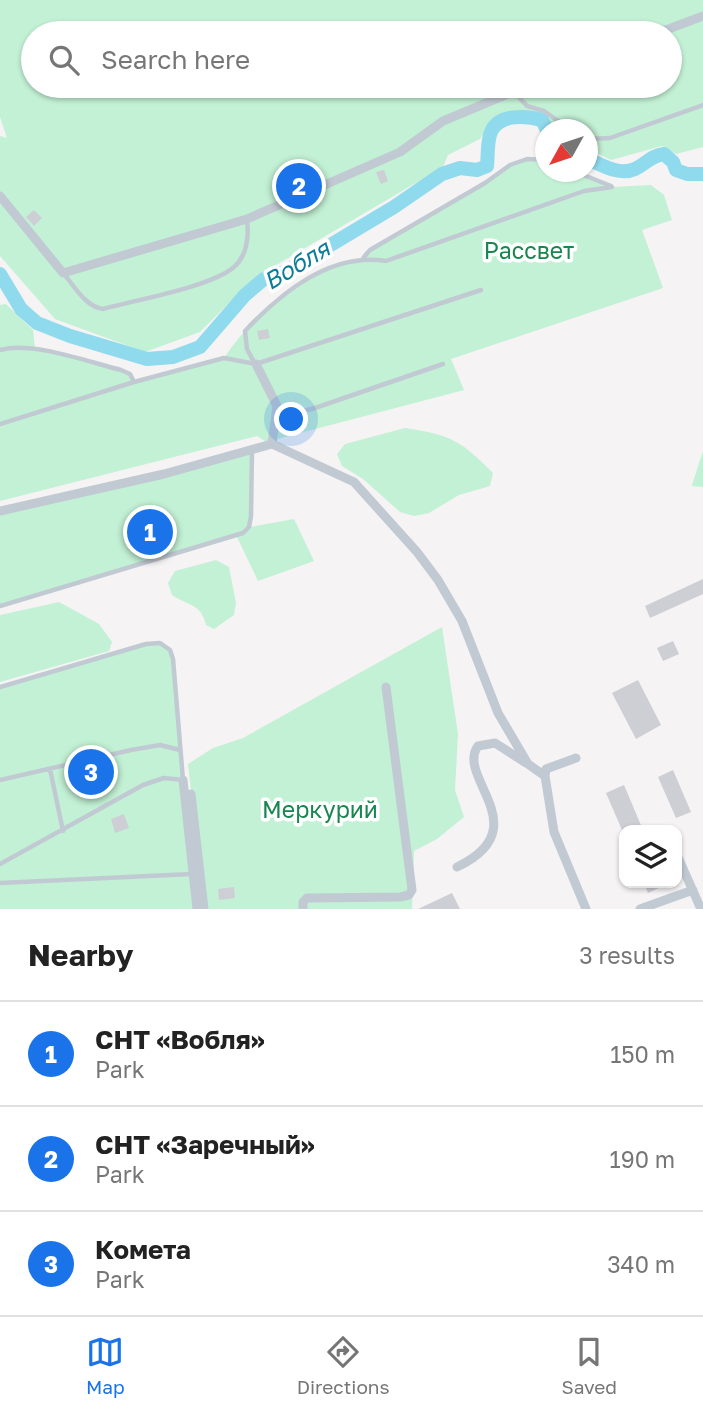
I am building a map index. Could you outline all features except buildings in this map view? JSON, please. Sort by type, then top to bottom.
[{"type":"street","points":[[682,24],[703,16]]},
{"type":"street","points":[[0,196],[63,273],[247,219],[400,152],[443,121],[497,98]]},
{"type":"street","points":[[256,364],[277,406],[278,415],[272,444]]},
{"type":"street","points":[[0,511],[164,474],[272,444],[354,482],[417,552],[438,580],[462,621],[498,713],[528,764]]},
{"type":"street","points":[[303,909],[303,902],[307,898],[400,897],[409,895],[412,890],[386,687]]},
{"type":"street","points":[[457,867],[483,852],[492,827],[492,809],[472,764],[472,754],[478,746],[495,743],[545,776]]},
{"type":"street","points":[[576,758],[546,769],[545,776],[554,832],[586,909]]},
{"type":"street","points":[[183,780],[197,909]]},
{"type":"street","points":[[191,794],[204,909]]},
{"type":"street","points":[[682,866],[701,909]]},
{"type":"street","points":[[640,909],[693,890]]},
{"type":"lane","points":[[518,98],[555,119]]},
{"type":"lane","points":[[598,139],[610,138],[654,120],[703,105]]},
{"type":"lane","points":[[364,257],[370,250],[485,183],[510,165],[527,159],[535,159]]},
{"type":"lane","points":[[256,364],[247,349],[245,331],[265,310],[317,273],[364,257],[386,261],[584,191],[611,187],[598,181]]},
{"type":"lane","points":[[63,273],[88,303],[103,309],[202,282],[224,274],[241,260],[246,247],[247,219]]},
{"type":"lane","points":[[0,424],[134,382],[224,358],[256,364],[481,290]]},
{"type":"lane","points":[[0,350],[18,347],[34,349],[121,370],[130,374],[134,382]]},
{"type":"lane","points":[[278,415],[312,409],[443,364]]},
{"type":"lane","points":[[0,606],[243,533],[249,527],[251,516],[252,449]]},
{"type":"lane","points":[[0,687],[146,644],[160,643],[170,650],[173,659],[183,780],[164,778],[143,785],[0,864]]},
{"type":"lane","points":[[0,780],[160,745],[180,750]]},
{"type":"lane","points":[[50,769],[63,831]]},
{"type":"lane","points":[[0,883],[194,874]]},
{"type":"green space","points":[[0,0],[703,0],[703,147],[676,154],[662,146],[611,160],[598,154],[598,119],[547,119],[540,113],[522,112],[491,123],[480,139],[448,155],[443,167],[271,268],[243,289],[200,332],[145,352],[55,319],[0,256],[0,136],[7,138],[0,117]]},
{"type":"green space","name":"Рассвет","points":[[527,159],[535,159],[535,182],[598,181],[612,187],[651,185],[664,195],[672,220],[642,230],[663,288],[451,359],[464,390],[266,442],[257,436],[0,501],[0,305],[6,304],[33,330],[35,349],[121,370],[130,374],[134,382],[224,358],[254,322],[303,282],[323,271],[359,259],[485,183],[497,173]]},
{"type":"green space","points":[[405,428],[434,433],[455,441],[493,473],[490,486],[459,495],[429,513],[414,516],[400,512],[363,479],[342,466],[337,454],[345,444]]},
{"type":"green space","points":[[252,449],[250,527],[294,519],[314,561],[258,581],[237,537],[0,606],[0,511]]},
{"type":"green space","points":[[703,451],[703,487],[692,486],[692,485]]},
{"type":"green space","points":[[216,560],[229,567],[236,603],[234,615],[214,629],[206,625],[197,609],[172,595],[168,583],[175,571]]},
{"type":"green space","points":[[59,602],[99,624],[112,642],[109,651],[0,682],[0,615]]},
{"type":"green space","name":"Меркурий","points":[[442,627],[458,734],[455,790],[464,817],[437,839],[414,851],[412,909],[204,909],[188,764],[213,748],[243,738]]},
{"type":"green space","points":[[160,643],[170,650],[197,909],[0,909],[0,687],[146,644]]},
{"type":"waterway","name":"Вобля","points":[[0,274],[21,309],[37,323],[147,359],[173,357],[200,347],[245,295],[264,279],[287,271],[394,207],[442,174],[460,168],[477,170],[487,166],[491,132],[500,122],[514,117],[536,119]]},
{"type":"waterway","name":"Вобля","points":[[598,163],[611,169],[629,171],[664,154],[673,162],[676,170],[687,174],[703,174]]},
{"type":"place","name":"СНТ «Заречный»","points":[[299,186]]},
{"type":"place","name":"СНТ «Вобля»","points":[[150,532]]},
{"type":"place","name":"Комета","points":[[91,772]]}]
